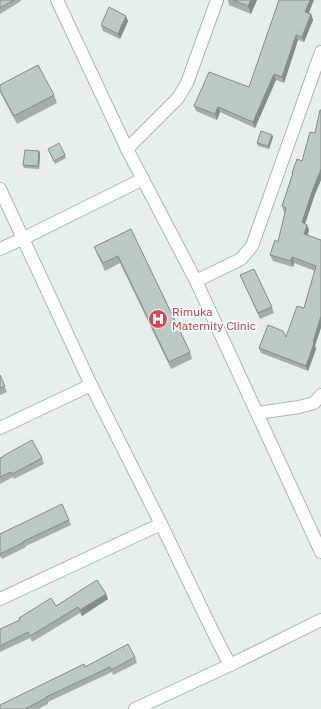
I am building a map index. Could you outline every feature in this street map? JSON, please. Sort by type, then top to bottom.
[{"type":"street","points":[[57,0],[127,150],[196,281],[321,552]]},
{"type":"street","points":[[127,150],[178,98],[187,83],[217,0]]},
{"type":"street","points":[[196,281],[241,259],[252,246],[321,52]]},
{"type":"street","points":[[0,249],[143,179]]},
{"type":"street","points":[[0,189],[91,385],[230,665]]},
{"type":"street","points":[[0,428],[91,385]]},
{"type":"street","points":[[258,413],[314,403],[321,395]]},
{"type":"street","points":[[0,599],[161,524]]},
{"type":"street","points":[[135,709],[230,665],[321,620]]},
{"type":"building","points":[[0,0],[14,0],[0,8]]},
{"type":"building","points":[[233,0],[251,0],[248,6]]},
{"type":"building","points":[[279,0],[310,0],[305,12],[311,14],[302,37],[296,35],[282,77],[274,74],[253,122],[218,107],[215,114],[194,106],[209,72],[249,87]]},
{"type":"building","points":[[109,7],[126,16],[118,34],[101,25]]},
{"type":"building","points":[[38,65],[54,95],[14,116],[0,90],[0,85]]},
{"type":"building","points":[[320,110],[321,169],[302,222],[307,225],[304,234],[321,240],[321,316],[306,366],[259,348],[268,325],[283,331],[286,337],[297,306],[304,308],[316,266],[292,257],[291,261],[270,255],[275,240],[278,242],[286,208],[282,206],[292,173],[297,159],[302,161],[310,132],[315,133]]},
{"type":"building","points":[[261,131],[272,135],[268,146],[257,143]]},
{"type":"building","points":[[59,143],[65,155],[54,161],[48,149]]},
{"type":"building","points":[[25,150],[39,151],[38,166],[23,165]]},
{"type":"building","points":[[131,229],[190,352],[169,362],[118,256],[103,263],[94,247]]},
{"type":"building","points":[[254,269],[272,307],[258,313],[240,275]]},
{"type":"building","points":[[0,375],[5,386],[0,388]]},
{"type":"building","points":[[32,440],[42,458],[12,474],[11,472],[0,477],[0,458]]},
{"type":"building","points":[[62,504],[69,520],[0,554],[0,534]]},
{"type":"building","points":[[97,580],[106,594],[80,610],[78,607],[30,636],[28,632],[0,646],[0,629],[20,620],[19,618],[51,598],[56,606]]},
{"type":"building","points":[[128,644],[135,657],[111,670],[110,667],[46,697],[25,709],[0,709],[0,705],[84,664],[85,667]]},
{"type":"place","name":"Rimuka Maternity Clinic","points":[[158,319]]}]
